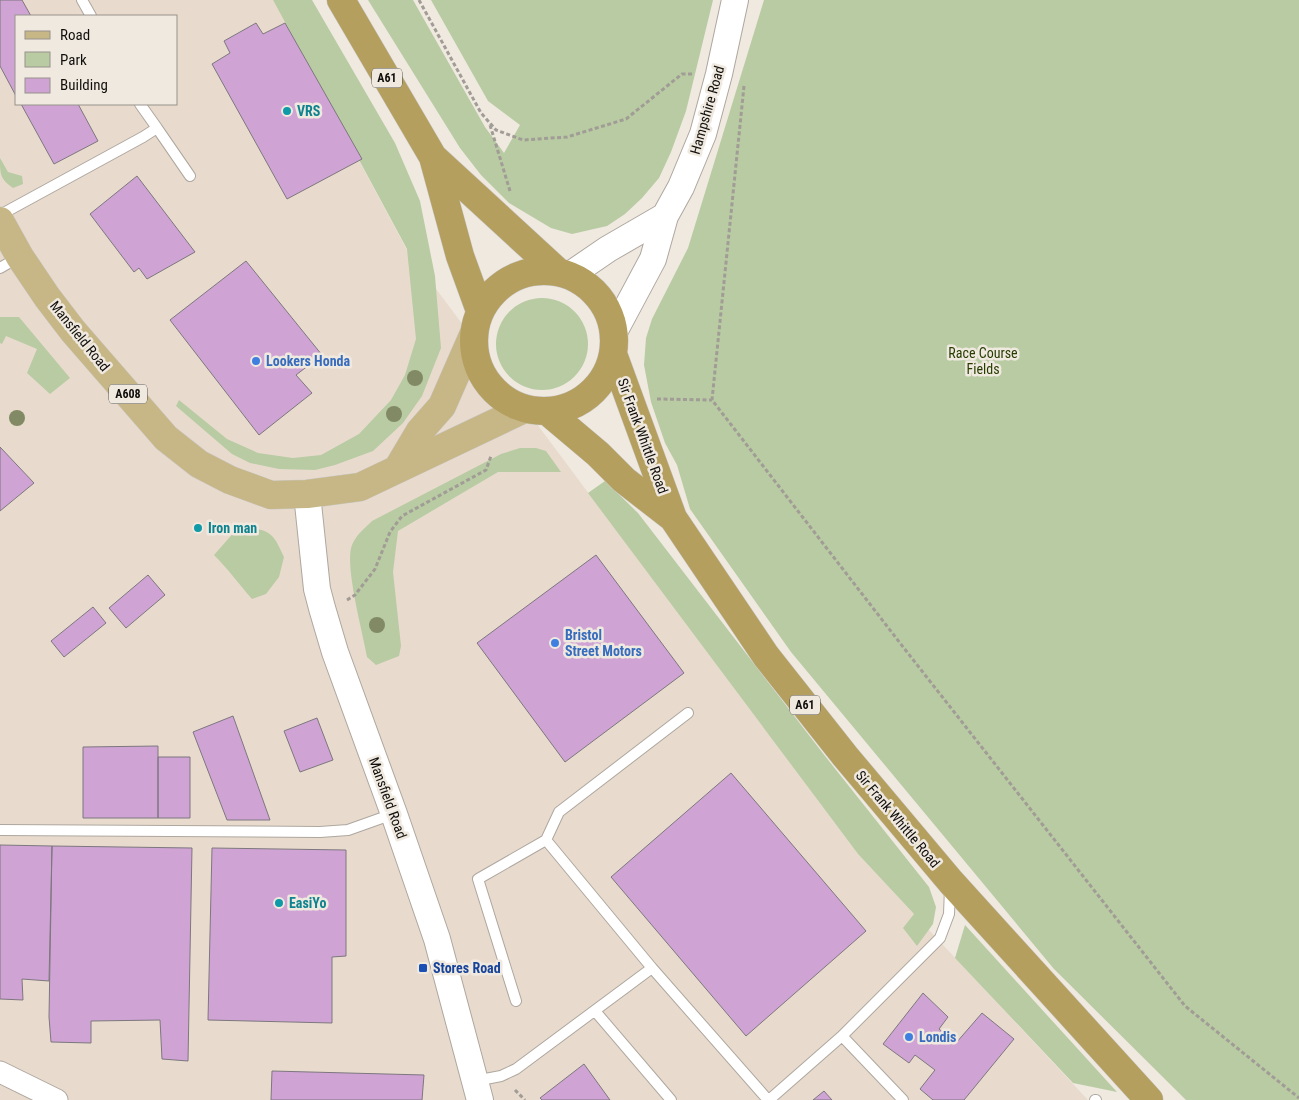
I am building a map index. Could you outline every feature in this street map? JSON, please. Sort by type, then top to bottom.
[{"type":"highway","name":"A61","points":[[341,0],[433,157],[477,322]]},
{"type":"highway","name":"A61","points":[[433,157],[563,273]]},
{"type":"highway","points":[[534,271],[563,273],[586,284],[600,298],[609,314],[613,343],[605,376],[590,394],[570,407],[536,410],[506,401],[492,388],[481,372],[474,353],[477,322],[493,292],[512,278],[534,271]]},
{"type":"highway","name":"Sir Frank Whittle Road","points":[[613,343],[631,406],[673,518],[766,656],[951,882],[1149,1100]]},
{"type":"highway","name":"Sir Frank Whittle Road","points":[[536,410],[598,454],[624,480],[673,518]]},
{"type":"main road","name":"Mansfield Road","points":[[0,221],[10,262],[47,297],[73,331],[166,438],[199,464],[230,480],[271,495],[307,494],[360,487],[398,468],[536,410]]},
{"type":"main road","points":[[398,468],[420,431],[442,406],[477,322]]},
{"type":"street","name":"Hampshire Road","points":[[613,343],[653,259],[665,216],[682,187],[703,134],[719,74],[735,0]]},
{"type":"street","name":"Hampshire Road","points":[[563,273],[665,216]]},
{"type":"street","name":"Mansfield Road","points":[[307,494],[317,589],[322,608],[335,652],[437,939],[478,1091]]},
{"type":"street","points":[[0,1072],[57,1100]]},
{"type":"lane","points":[[82,0],[90,15]]},
{"type":"lane","points":[[141,105],[190,176]]},
{"type":"lane","points":[[0,215],[157,128]]},
{"type":"lane","points":[[516,1001],[478,879],[546,840],[559,812],[688,714]]},
{"type":"lane","points":[[0,830],[320,832],[348,830],[394,814]]},
{"type":"lane","points":[[546,840],[652,968],[769,1100],[842,1036],[940,938],[949,914],[951,882]]},
{"type":"lane","points":[[478,1091],[516,1069],[652,968]]},
{"type":"lane","points":[[595,1011],[671,1100]]},
{"type":"lane","points":[[842,1036],[903,1100]]},
{"type":"path","points":[[419,0],[481,113],[496,130],[523,140],[567,137],[626,119],[682,74],[719,74],[745,86],[712,400],[913,660],[1185,1006],[1299,1098]]},
{"type":"path","points":[[489,122],[512,196]]},
{"type":"path","points":[[631,406],[636,398],[712,400]]},
{"type":"path","points":[[322,608],[355,596],[375,569],[390,532],[402,516],[486,470],[491,456]]},
{"type":"shaded area","points":[[0,0],[273,0],[407,250],[858,854],[1088,1100],[0,1100]]},
{"type":"green space","points":[[273,0],[312,0],[395,143],[420,201],[435,276],[441,348],[422,396],[403,423],[373,451],[315,470],[279,469],[250,463],[232,454],[176,406],[179,400],[227,439],[258,453],[293,458],[321,455],[359,434],[391,400],[405,375],[416,339],[407,249]]},
{"type":"green space","points":[[368,0],[413,0],[485,127],[504,153],[520,125],[488,101],[431,0],[713,0],[686,111],[659,178],[625,214],[607,226],[572,234],[551,228],[509,203],[481,175],[460,148]]},
{"type":"green space","name":"Race Course Fields","points":[[764,0],[1299,0],[1299,1100],[1186,1100],[1054,969],[791,652],[690,509],[677,465],[665,443],[651,402],[644,365],[646,338],[652,319],[688,248]]},
{"type":"green space","points":[[0,158],[8,172],[22,176],[23,184],[13,188],[5,182],[1,172]]},
{"type":"green space","points":[[542,298],[560,302],[574,312],[584,326],[588,344],[584,362],[574,376],[560,386],[542,390],[524,386],[510,376],[500,362],[496,344],[500,326],[510,312],[524,302]]},
{"type":"green space","points":[[0,317],[19,317],[70,378],[50,394],[27,373],[37,349],[6,336],[2,344],[0,343]]},
{"type":"green space","points":[[520,448],[536,448],[546,451],[561,472],[498,472],[398,531],[393,572],[401,646],[399,656],[376,665],[367,657],[352,583],[350,555],[356,538],[372,521],[501,454]]},
{"type":"green space","points":[[605,481],[638,513],[825,756],[929,887],[936,907],[933,924],[917,946],[903,928],[914,914],[858,854],[588,493]]},
{"type":"green space","points":[[250,528],[264,531],[272,536],[284,557],[279,577],[266,594],[252,599],[214,555],[236,530]]},
{"type":"green space","points":[[965,925],[1117,1092],[1073,1083],[955,958]]},
{"type":"building","points":[[0,0],[22,0],[30,15],[15,15],[15,94],[0,66]]},
{"type":"building","name":"VRS","points":[[256,23],[263,34],[285,23],[362,159],[287,199],[212,64],[230,53],[224,41]]},
{"type":"building","points":[[22,105],[79,105],[98,141],[54,164]]},
{"type":"building","points":[[137,176],[195,252],[147,279],[139,268],[134,272],[90,214]]},
{"type":"building","points":[[246,261],[322,355],[296,375],[312,393],[259,435],[170,320]]},
{"type":"building","points":[[0,447],[34,483],[0,511]]},
{"type":"building","points":[[596,555],[684,673],[565,762],[477,643]]},
{"type":"building","points":[[148,575],[165,595],[126,628],[109,608]]},
{"type":"building","points":[[93,607],[106,623],[64,657],[51,641]]},
{"type":"building","points":[[233,716],[270,820],[227,820],[193,732]]},
{"type":"building","points":[[317,718],[333,760],[300,772],[284,731]]},
{"type":"building","points":[[158,746],[158,818],[83,818],[83,747]]},
{"type":"building","points":[[158,757],[190,757],[190,818],[158,818]]},
{"type":"building","points":[[731,773],[866,931],[746,1036],[611,877]]},
{"type":"building","points":[[0,845],[52,846],[49,981],[22,979],[23,1000],[0,999]]},
{"type":"building","points":[[52,846],[192,848],[188,1061],[162,1059],[160,1020],[91,1021],[91,1043],[51,1042],[49,1017]]},
{"type":"building","name":"EasiYo","points":[[212,848],[346,850],[346,956],[332,957],[332,1023],[208,1020]]},
{"type":"building","points":[[923,993],[948,1017],[939,1029],[956,1043],[982,1013],[1014,1039],[964,1100],[933,1100],[920,1089],[935,1070],[915,1055],[909,1063],[883,1044]]},
{"type":"building","points":[[584,1064],[610,1100],[542,1100],[540,1098]]},
{"type":"building","points":[[272,1071],[424,1075],[422,1100],[271,1100]]},
{"type":"building","points":[[824,1091],[832,1100],[813,1100]]},
{"type":"place","name":"VRS","points":[[287,111]]},
{"type":"place","name":"Lookers Honda","points":[[256,361]]},
{"type":"place","name":"Iron man","points":[[198,528]]},
{"type":"place","name":"Bristol Street Motors","points":[[555,643]]},
{"type":"place","name":"EasiYo","points":[[279,903]]},
{"type":"place","name":"Stores Road","points":[[423,968]]},
{"type":"place","name":"Londis","points":[[909,1037]]}]
